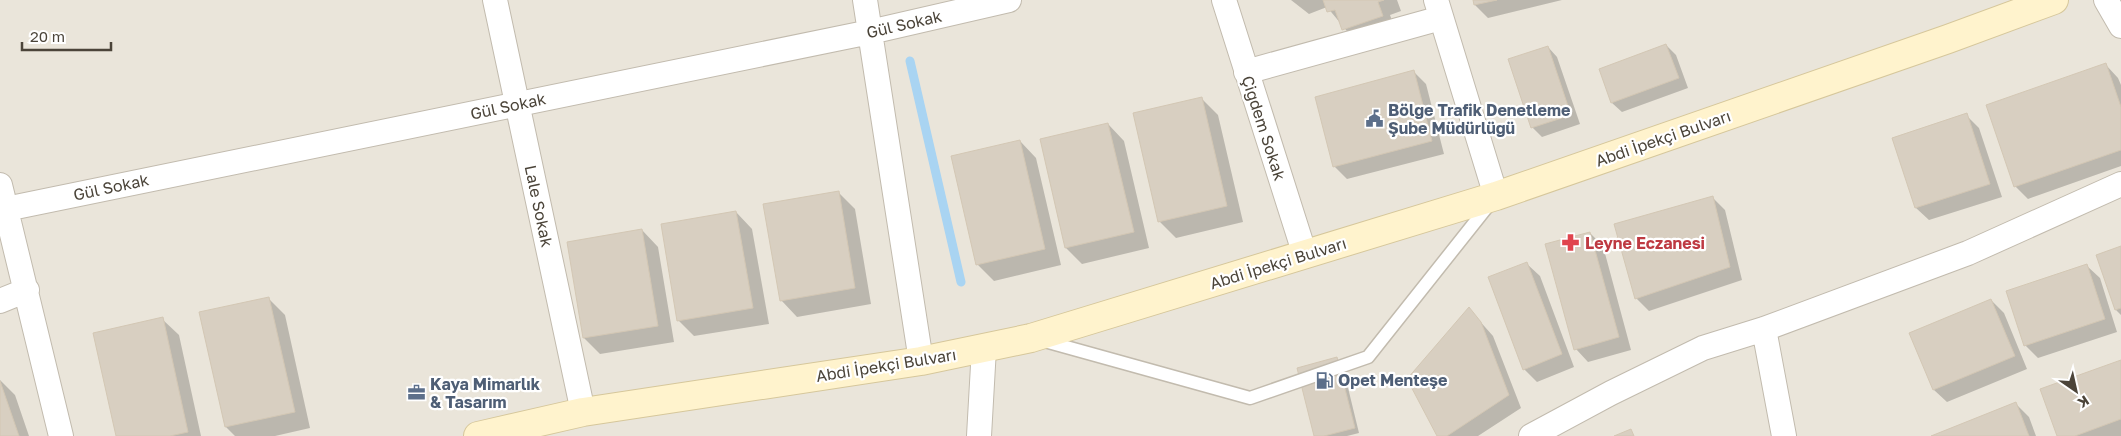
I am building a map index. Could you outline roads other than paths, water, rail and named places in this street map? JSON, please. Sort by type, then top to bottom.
[{"type":"main road","name":"Abdi İpekçi Bulvarı","points":[[478,436],[583,412],[921,361],[1031,338],[1496,196],[1948,39],[2054,0]]},
{"type":"street","name":"Lale Sokak","points":[[495,0],[583,412]]},
{"type":"street","points":[[865,0],[921,361]]},
{"type":"street","name":"Gül Sokak","points":[[6,209],[870,32],[1009,0]]},
{"type":"street","name":"Çiğdem Sokak","points":[[1224,0],[1305,255]]},
{"type":"street","points":[[2106,0],[2121,26]]},
{"type":"street","points":[[1246,72],[1439,9],[1496,196]]},
{"type":"street","points":[[1531,436],[1611,393],[1704,348],[1764,329],[1968,253],[2121,184]]},
{"type":"street","points":[[0,185],[62,436]]},
{"type":"street","points":[[0,300],[26,290]]},
{"type":"street","points":[[1764,329],[1784,436]]},
{"type":"street","points":[[979,436],[984,348]]},
{"type":"lane","points":[[1031,338],[1250,398],[1368,357],[1496,196]]},
{"type":"waterway","points":[[910,61],[961,282]]},
{"type":"place","name":"Bölge Trafik Denetleme Şube Müdürlüğü","points":[[1374,119]]},
{"type":"place","name":"Leyne Eczanesi","points":[[1571,243]]},
{"type":"place","name":"Opet Menteşe","points":[[1324,380]]},
{"type":"place","name":"Kaya Mimarlık & Tasarım","points":[[416,393]]}]
